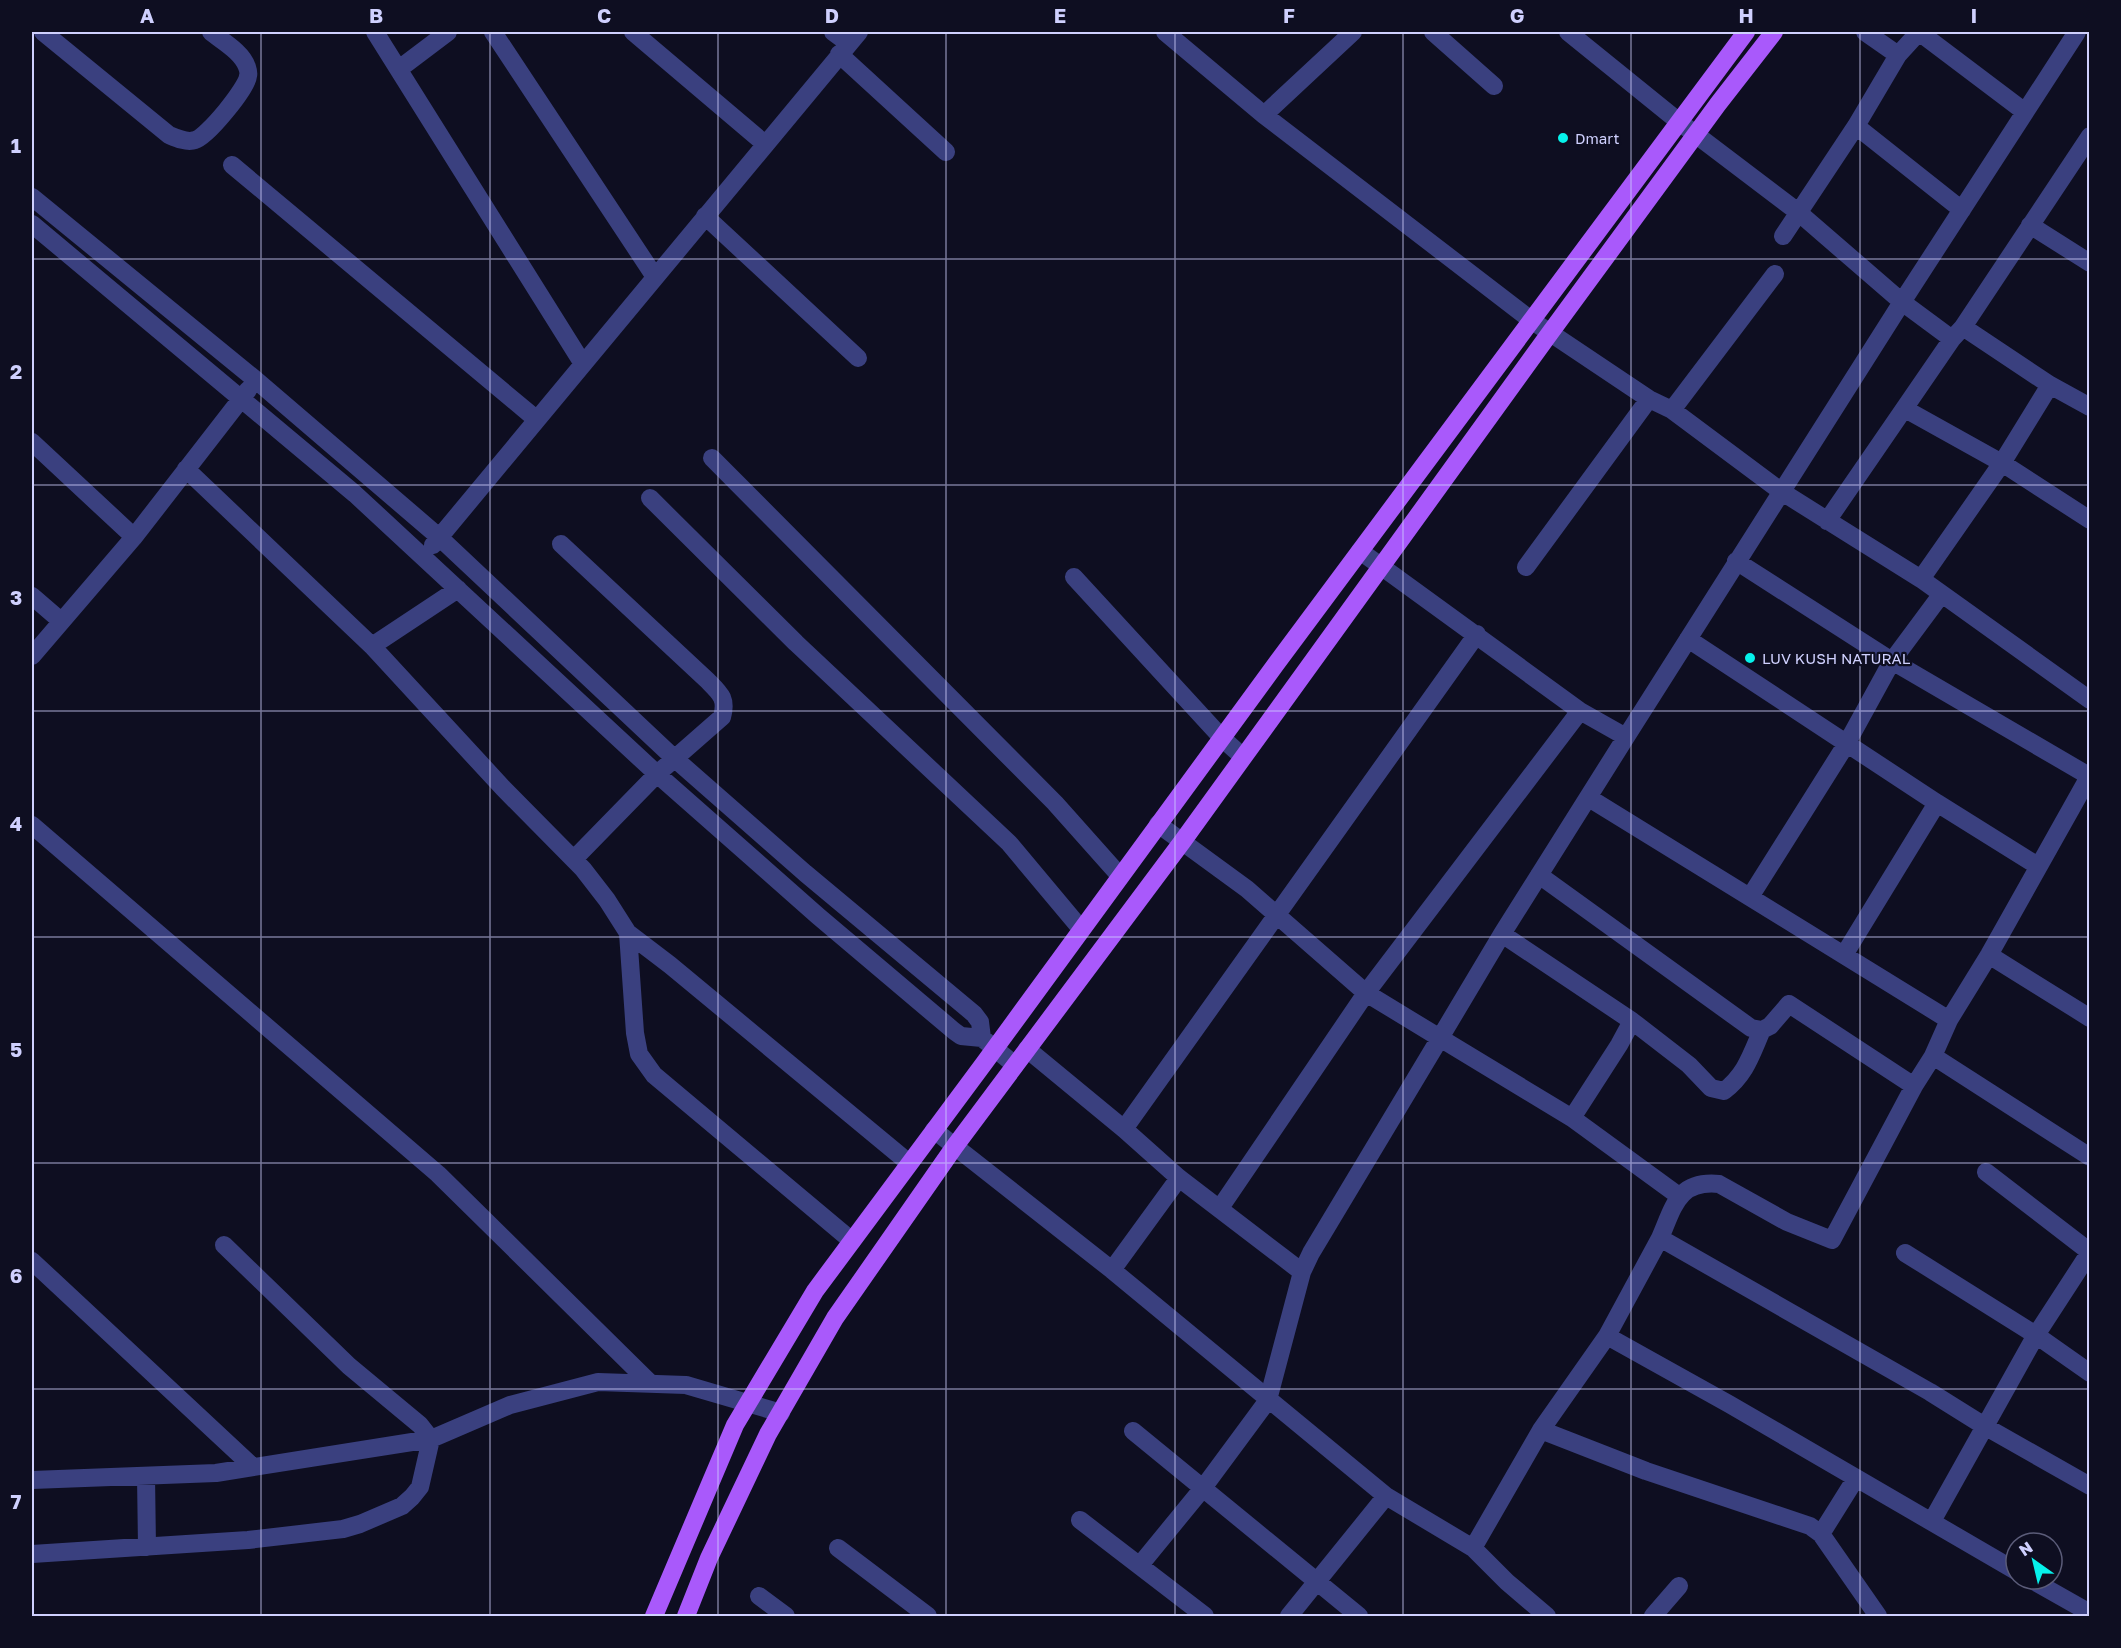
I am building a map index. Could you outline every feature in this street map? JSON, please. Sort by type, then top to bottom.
[{"type":"main road","points":[[654,1617],[735,1425],[814,1291],[934,1130],[989,1043],[1081,929],[1746,32]]},
{"type":"main road","points":[[686,1617],[709,1558],[768,1434],[835,1318],[955,1146],[1182,842],[1550,333],[1774,32]]},
{"type":"street","points":[[43,32],[168,135],[180,140],[195,141],[212,127],[244,87],[249,76],[246,64],[236,52],[210,32]]},
{"type":"street","points":[[375,32],[584,364]]},
{"type":"street","points":[[399,69],[448,32]]},
{"type":"street","points":[[493,32],[655,277]]},
{"type":"street","points":[[633,32],[765,144]]},
{"type":"street","points":[[833,32],[849,43],[946,152]]},
{"type":"street","points":[[1165,32],[1264,115],[1531,320],[1649,399],[1672,410],[1782,492],[1921,579],[2090,700]]},
{"type":"street","points":[[1433,32],[1494,86]]},
{"type":"street","points":[[1568,32],[1678,121],[1798,212],[1902,302],[2090,407]]},
{"type":"street","points":[[1865,32],[1898,55]]},
{"type":"street","points":[[1783,236],[1856,126],[1898,55],[1919,32],[2025,112]]},
{"type":"street","points":[[1140,1565],[1203,1488],[1268,1400],[1302,1272],[1311,1253],[1502,934],[1736,561],[2075,32]]},
{"type":"street","points":[[1264,115],[1345,34]]},
{"type":"street","points":[[423,557],[849,43]]},
{"type":"street","points":[[1856,126],[1962,210]]},
{"type":"street","points":[[1827,521],[2090,136]]},
{"type":"street","points":[[232,165],[536,419]]},
{"type":"street","points":[[32,197],[255,380],[439,537],[674,758],[805,873],[974,1014],[989,1043]]},
{"type":"street","points":[[705,216],[858,358]]},
{"type":"street","points":[[32,224],[355,494],[657,774],[818,916],[954,1031],[961,1036],[989,1043],[1015,1065]]},
{"type":"street","points":[[2030,225],[2090,263]]},
{"type":"street","points":[[1672,410],[1775,274]]},
{"type":"street","points":[[32,656],[134,537],[255,380]]},
{"type":"street","points":[[1921,579],[2002,463],[2050,385]]},
{"type":"street","points":[[1526,567],[1649,399]]},
{"type":"street","points":[[1905,410],[2002,463],[2090,520]]},
{"type":"street","points":[[32,442],[134,537]]},
{"type":"street","points":[[712,458],[1055,803],[1120,876]]},
{"type":"street","points":[[186,469],[372,646],[503,788],[574,860],[607,900],[628,933],[670,965],[909,1163]]},
{"type":"street","points":[[650,498],[796,643],[1009,843],[1081,929]]},
{"type":"street","points":[[561,544],[720,693],[725,705],[722,717],[657,774],[574,860]]},
{"type":"street","points":[[1360,551],[1580,711],[1626,737]]},
{"type":"street","points":[[1473,1548],[1541,1430],[1607,1336],[1660,1238],[1679,1196],[1695,1185],[1719,1184],[1787,1222],[1832,1240],[1914,1086],[1933,1056],[1949,1020],[1989,955],[2089,776],[1892,660],[1736,561]]},
{"type":"street","points":[[1074,577],[1222,738],[1243,757]]},
{"type":"street","points":[[372,646],[458,589]]},
{"type":"street","points":[[1750,897],[1847,743],[1892,660],[1941,595]]},
{"type":"street","points":[[32,596],[61,621]]},
{"type":"street","points":[[1124,1129],[1477,634]]},
{"type":"street","points":[[1688,639],[1937,803],[2038,866]]},
{"type":"street","points":[[1220,1208],[1366,993],[1580,711]]},
{"type":"street","points":[[1589,798],[1949,1020]]},
{"type":"street","points":[[1844,955],[1937,803]]},
{"type":"street","points":[[1158,824],[1247,889],[1366,993],[1572,1118],[1679,1196]]},
{"type":"street","points":[[32,825],[438,1174],[650,1383]]},
{"type":"street","points":[[1539,875],[1751,1028],[1762,1030],[1770,1026],[1790,1004],[1914,1086]]},
{"type":"street","points":[[628,933],[635,1033],[639,1054],[654,1075],[852,1241]]},
{"type":"street","points":[[1502,934],[1632,1021],[1689,1065],[1711,1088],[1724,1091],[1745,1071],[1762,1030]]},
{"type":"street","points":[[1989,955],[2090,1018]]},
{"type":"street","points":[[1572,1118],[1632,1021]]},
{"type":"street","points":[[1027,1049],[1179,1178],[1302,1272]]},
{"type":"street","points":[[1933,1056],[2090,1157]]},
{"type":"street","points":[[934,1130],[1112,1270],[1386,1496],[1473,1548],[1546,1617]]},
{"type":"street","points":[[1932,1521],[2036,1335],[2089,1252],[1986,1172]]},
{"type":"street","points":[[1112,1270],[1179,1178]]},
{"type":"street","points":[[1660,1238],[2090,1486]]},
{"type":"street","points":[[224,1245],[349,1366],[420,1425],[431,1439]]},
{"type":"street","points":[[1905,1253],[2036,1335],[2090,1373]]},
{"type":"street","points":[[32,1262],[253,1467]]},
{"type":"street","points":[[1607,1336],[2004,1564]]},
{"type":"street","points":[[32,1480],[216,1473],[431,1439],[510,1405],[598,1382],[686,1385],[781,1413]]},
{"type":"street","points":[[1541,1430],[1646,1471],[1810,1526],[1821,1534],[1878,1617]]},
{"type":"street","points":[[1133,1431],[1359,1617]]},
{"type":"street","points":[[32,1554],[248,1540],[343,1529],[402,1506],[412,1497],[420,1487],[431,1439]]},
{"type":"street","points":[[146,1476],[147,1547]]},
{"type":"street","points":[[1821,1534],[1857,1478]]},
{"type":"street","points":[[1289,1617],[1386,1496]]},
{"type":"street","points":[[1080,1520],[1205,1617]]},
{"type":"street","points":[[837,1548],[928,1617]]},
{"type":"street","points":[[1653,1617],[1679,1586]]},
{"type":"street","points":[[2051,1591],[2090,1613]]},
{"type":"street","points":[[759,1596],[786,1617]]},
{"type":"place","name":"Dmart","points":[[1563,138]]},
{"type":"place","name":"LUV KUSH NATURAL","points":[[1750,658]]}]
